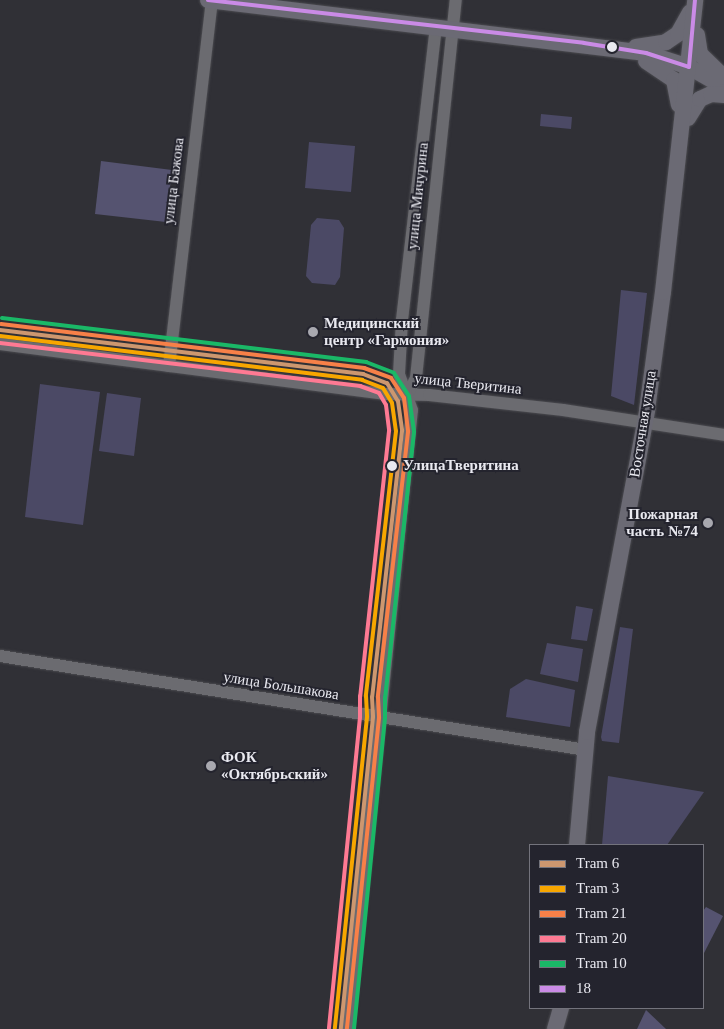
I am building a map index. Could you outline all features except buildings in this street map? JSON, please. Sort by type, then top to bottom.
[{"type":"main road","points":[[208,0],[453,28],[646,53],[688,67],[724,87]]},
{"type":"main road","points":[[609,47],[666,42],[678,34],[694,1]]},
{"type":"main road","points":[[694,1],[700,54],[724,77]]},
{"type":"main road","name":"Восточная улица","points":[[577,844],[586,750],[644,422],[683,135],[694,1]]},
{"type":"main road","points":[[609,47],[653,64],[674,80],[683,135]]},
{"type":"main road","points":[[683,135],[696,102],[711,94],[724,94]]},
{"type":"main road","points":[[556,1029],[561,1009]]},
{"type":"main road","points":[[560,1029],[561,1009]]},
{"type":"street","name":"улица Бажова","points":[[169,366],[212,0]]},
{"type":"street","name":"улица Мичурина","points":[[408,393],[416,378],[456,0]]},
{"type":"street","name":"улица Мичурина","points":[[348,1029],[412,410],[408,393],[400,378],[402,320],[436,27]]},
{"type":"street","name":"улица Тверитина","points":[[0,344],[386,394],[408,393],[644,422],[724,434]]},
{"type":"street","name":"улица Большакова","points":[[0,656],[381,719],[586,750]]},
{"type":"shaded area","points":[[541,114],[572,117],[571,129],[540,126]]},
{"type":"shaded area","points":[[309,142],[355,146],[351,192],[305,188]]},
{"type":"shaded area","points":[[101,161],[172,170],[166,222],[95,214]]},
{"type":"shaded area","points":[[317,218],[339,220],[344,228],[340,277],[335,285],[312,283],[306,276],[311,225]]},
{"type":"shaded area","points":[[621,290],[647,293],[634,405],[611,396]]},
{"type":"shaded area","points":[[40,384],[100,392],[83,525],[25,517]]},
{"type":"shaded area","points":[[107,393],[141,398],[134,456],[99,451]]},
{"type":"shaded area","points":[[576,606],[593,609],[587,641],[571,639]]},
{"type":"shaded area","points":[[620,627],[633,629],[619,743],[602,741],[601,737]]},
{"type":"shaded area","points":[[547,643],[583,649],[578,682],[540,674]]},
{"type":"shaded area","points":[[526,679],[575,690],[570,727],[506,717],[510,689]]},
{"type":"shaded area","points":[[608,776],[704,792],[668,844],[602,844]]},
{"type":"shaded area","points":[[706,907],[723,916],[704,953],[704,910]]},
{"type":"shaded area","points":[[646,1010],[666,1029],[637,1029]]},
{"type":"tram line","name":"10","points":[[2,318],[366,362],[394,373],[409,396],[414,432],[385,697],[385,718],[354,1029]]},
{"type":"tram line","name":"21","points":[[1,324],[364,368],[391,378],[404,398],[408,432],[378,697],[379,718],[347,1029]]},
{"type":"tram line","name":"6","points":[[0,330],[363,374],[387,383],[398,401],[402,431],[372,697],[373,717],[341,1029]]},
{"type":"tram line","name":"3","points":[[0,336],[362,380],[383,388],[392,403],[396,431],[366,696],[367,717],[335,1028]]},
{"type":"tram line","name":"20","points":[[0,343],[360,386],[379,393],[386,405],[389,431],[360,696],[360,717],[329,1028]]},
{"type":"transit line","name":"18","points":[[208,0],[584,43],[646,53],[689,67]]},
{"type":"transit line","name":"18","points":[[689,67],[695,0]]},
{"type":"place","name":"Медицинский центр «Гармония»","points":[[313,332]]},
{"type":"place","name":"УлицаТверитина","points":[[392,466]]},
{"type":"place","name":"Пожарная часть №74","points":[[708,523]]},
{"type":"place","name":"ФОК «Октябрьский»","points":[[211,766]]}]
